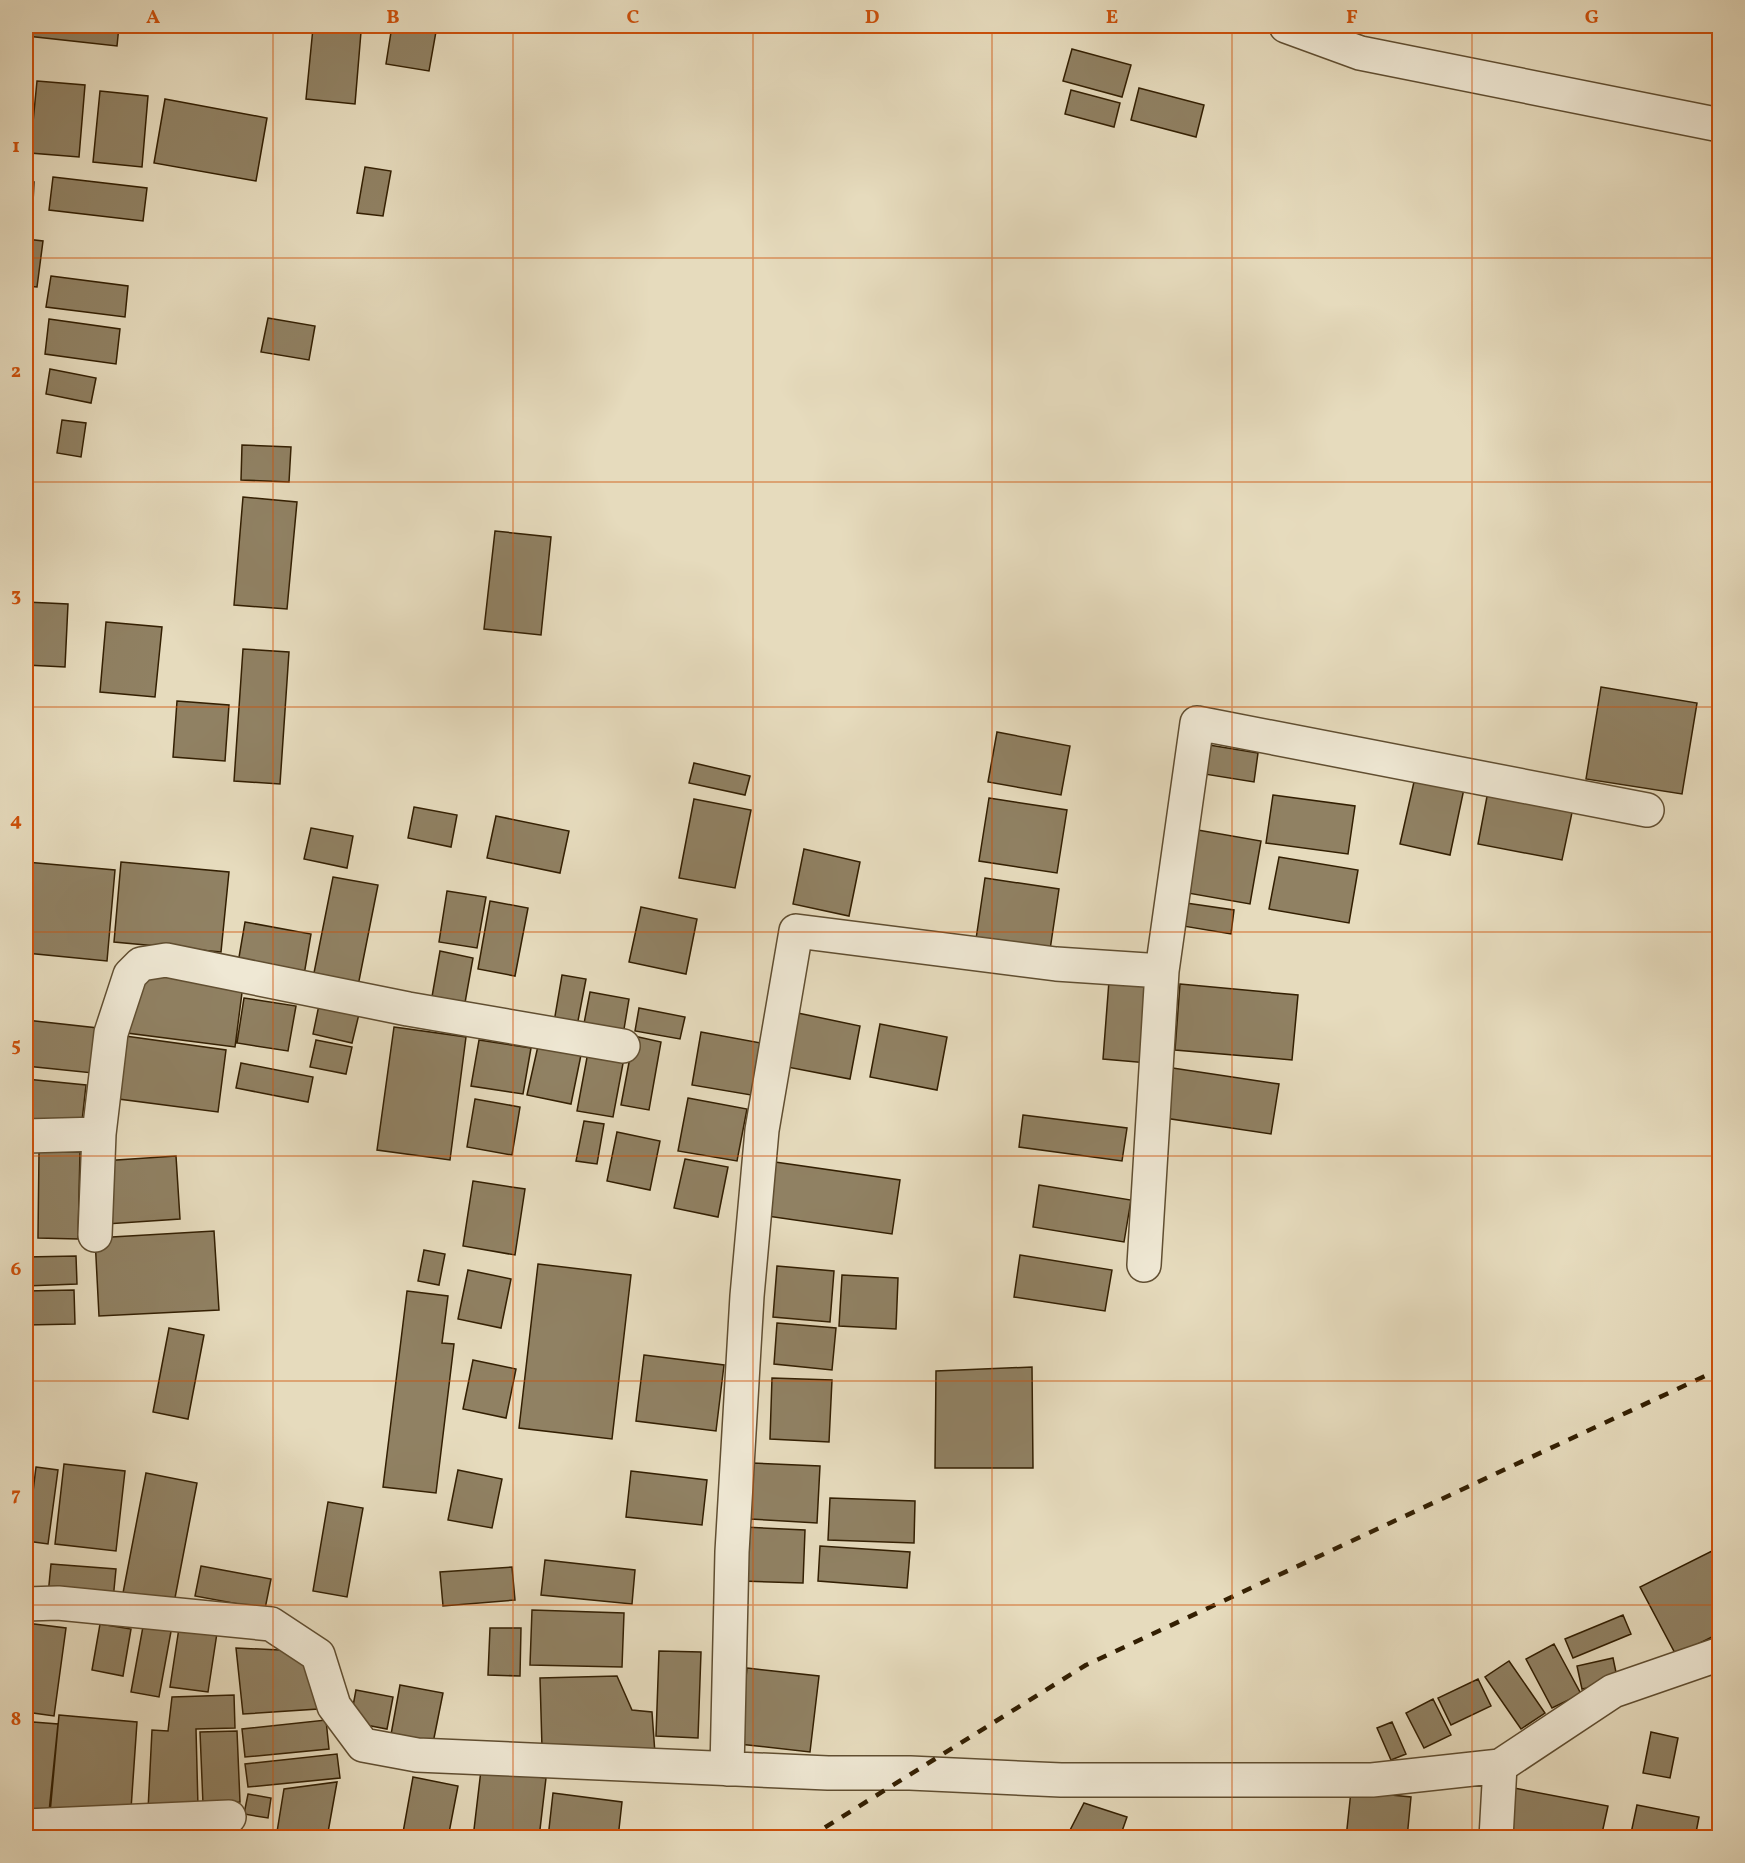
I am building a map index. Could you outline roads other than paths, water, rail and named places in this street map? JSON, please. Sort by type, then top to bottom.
[{"type":"street","points":[[1286,26],[1360,53],[1719,125]]},
{"type":"street","points":[[1144,1265],[1162,971],[1197,723],[1647,810]]},
{"type":"street","points":[[727,1769],[732,1552],[747,1296],[762,1130],[796,931],[1056,964],[1162,971]]},
{"type":"street","points":[[95,1235],[99,1134],[111,1033],[127,981],[141,964],[166,960],[408,1009],[623,1046]]},
{"type":"street","points":[[26,1136],[99,1134]]},
{"type":"street","points":[[26,1604],[58,1602],[271,1624],[318,1655],[334,1706],[363,1745],[417,1755],[727,1769],[910,1773],[1060,1780],[1372,1780],[1500,1767],[1613,1691],[1719,1654]]},
{"type":"street","points":[[1496,1838],[1500,1767]]},
{"type":"street","points":[[26,1826],[229,1817]]},
{"type":"railway","points":[[808,1838],[1086,1665],[1720,1369]]}]
